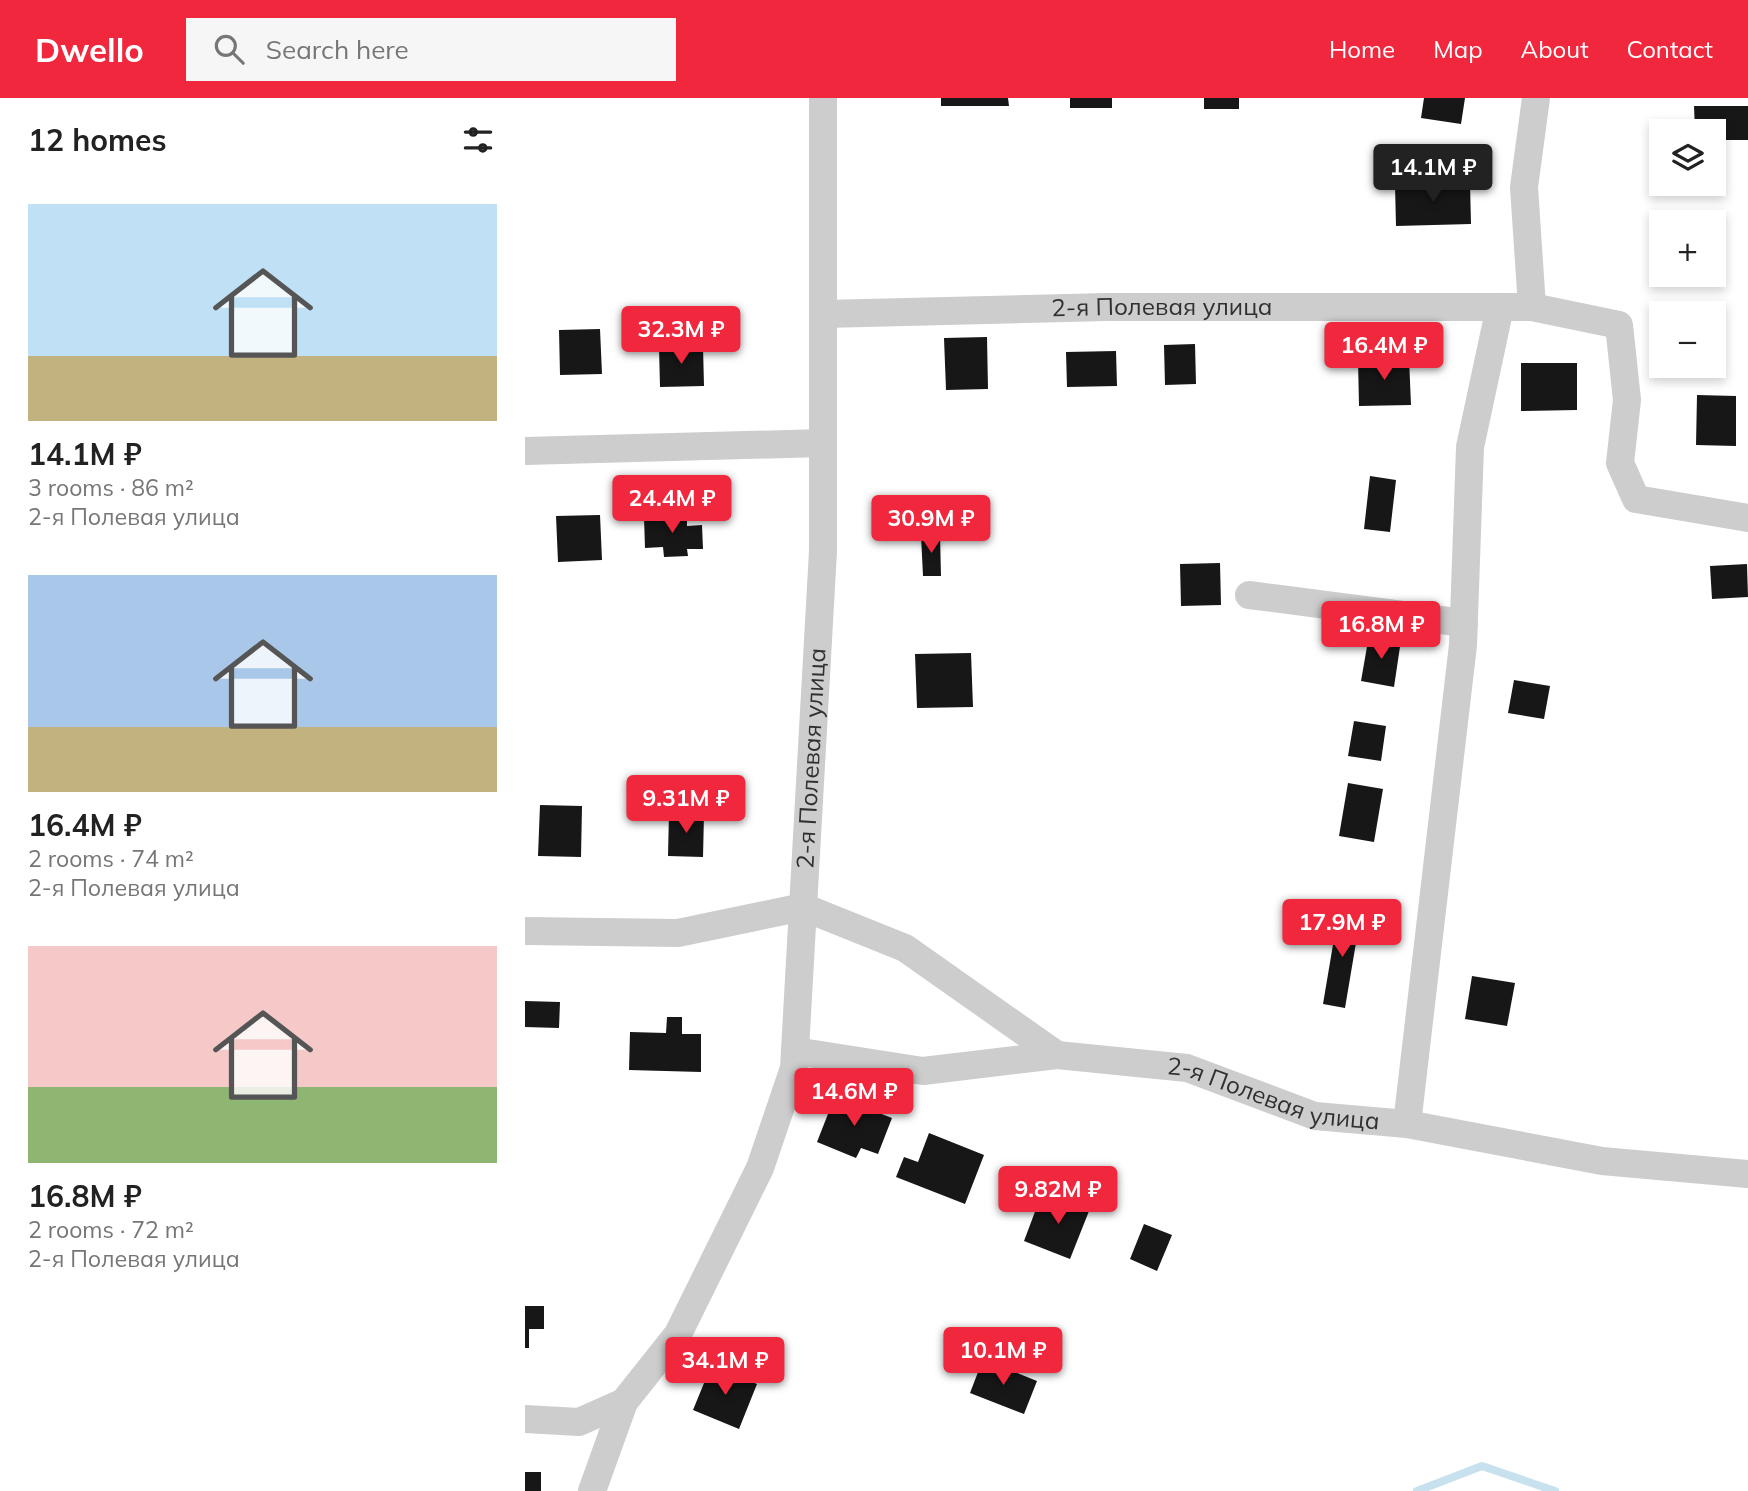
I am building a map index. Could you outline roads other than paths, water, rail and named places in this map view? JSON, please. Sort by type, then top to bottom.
[{"type":"street","name":"2-я Полевая улица","points":[[592,1491],[624,1402],[678,1334],[761,1168],[794,1068],[823,551],[823,98]]},
{"type":"street","points":[[1532,307],[1524,187],[1535,98]]},
{"type":"street","name":"2-я Полевая улица","points":[[824,314],[1107,307],[1532,307],[1619,325],[1627,400],[1620,463],[1636,499],[1748,518]]},
{"type":"street","name":"2-я Полевая улица","points":[[1407,1124],[1464,623],[1470,447],[1500,307]]},
{"type":"street","points":[[525,451],[823,443]]},
{"type":"street","points":[[1249,595],[1464,623]]},
{"type":"street","name":"2-я Полевая улица","points":[[803,907],[905,948],[1057,1055]]},
{"type":"street","points":[[525,931],[678,933],[803,907]]},
{"type":"street","name":"2-я Полевая улица","points":[[795,1051],[923,1070],[1057,1055],[1187,1068],[1315,1116],[1407,1124],[1602,1161],[1748,1174]]},
{"type":"street","name":"2-я Полевая улица","points":[[525,1419],[579,1422],[624,1402]]},
{"type":"waterway","points":[[1417,1491],[1482,1466],[1555,1491]]}]
